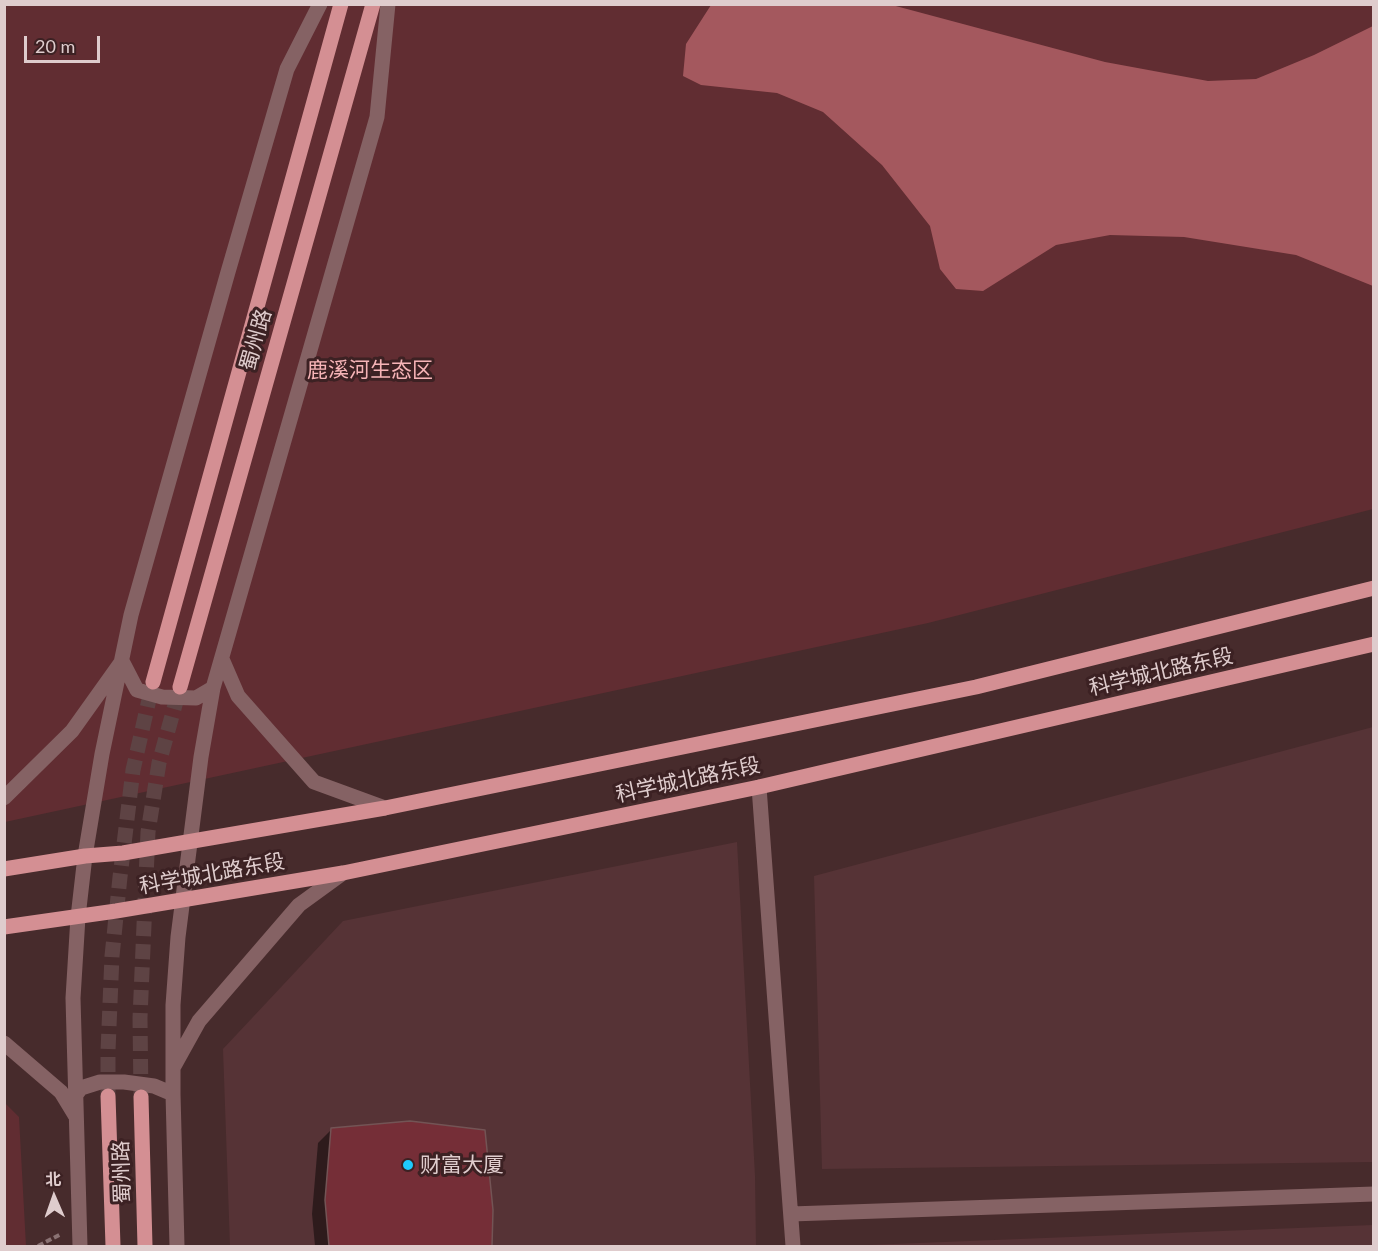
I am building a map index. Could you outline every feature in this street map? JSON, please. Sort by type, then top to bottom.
[{"type":"main road","name":"蜀州路","points":[[153,682],[341,4]]},
{"type":"main road","name":"蜀州路","points":[[180,687],[373,4]]},
{"type":"main road","name":"科学城北路东段","points":[[4,869],[85,856],[123,853],[385,808],[976,687],[1374,588]]},
{"type":"main road","name":"科学城北路东段","points":[[4,927],[343,873],[759,787],[1374,644]]},
{"type":"main road","name":"蜀州路","points":[[108,1096],[113,1246]]},
{"type":"main road","name":"蜀州路","points":[[141,1097],[145,1246]]},
{"type":"street","points":[[80,1246],[73,998],[78,917],[85,856],[102,754],[134,604],[287,69],[320,4]]},
{"type":"street","points":[[177,1246],[173,1005],[177,937],[188,842],[213,688],[377,117],[388,4]]},
{"type":"street","points":[[222,659],[238,696],[314,782],[385,808]]},
{"type":"street","points":[[122,661],[137,690],[162,698],[196,698],[213,688]]},
{"type":"street","points":[[4,798],[72,730],[122,661]]},
{"type":"street","points":[[759,787],[793,1246]]},
{"type":"street","points":[[173,1069],[199,1021],[299,905],[343,873]]},
{"type":"street","points":[[4,1043],[61,1092],[76,1117]]},
{"type":"street","points":[[75,1096],[81,1088],[100,1082],[154,1086],[173,1094]]},
{"type":"street","points":[[791,1214],[1374,1194]]},
{"type":"shaded area","points":[[711,5],[892,5],[1105,62],[1208,81],[1256,79],[1314,55],[1373,26],[1373,286],[1296,255],[1184,237],[1110,235],[1056,245],[983,291],[956,289],[940,269],[930,226],[882,165],[823,112],[777,93],[701,85],[683,76],[686,44]]},
{"type":"shaded area","points":[[1373,727],[1373,1162],[822,1169],[814,876]]},
{"type":"shaded area","points":[[737,842],[755,1176],[756,1246],[230,1246],[223,1049],[343,921]]},
{"type":"shaded area","points":[[1373,1225],[1373,1246],[843,1246]]},
{"type":"green space","name":"鹿溪河生态区","points":[[4,5],[1373,5],[1373,509],[928,623],[5,822]]},
{"type":"green space","points":[[5,1103],[19,1117],[26,1246],[5,1246]]},
{"type":"building","name":"财富大厦","points":[[410,1121],[485,1130],[493,1210],[492,1246],[329,1246],[325,1200],[331,1128]]},
{"type":"tunnel","points":[[108,1095],[112,956],[120,877],[133,770],[153,682]]},
{"type":"tunnel","points":[[141,1097],[140,1018],[148,832],[159,763],[180,687]]},
{"type":"place","name":"财富大厦","points":[[408,1165]]}]
